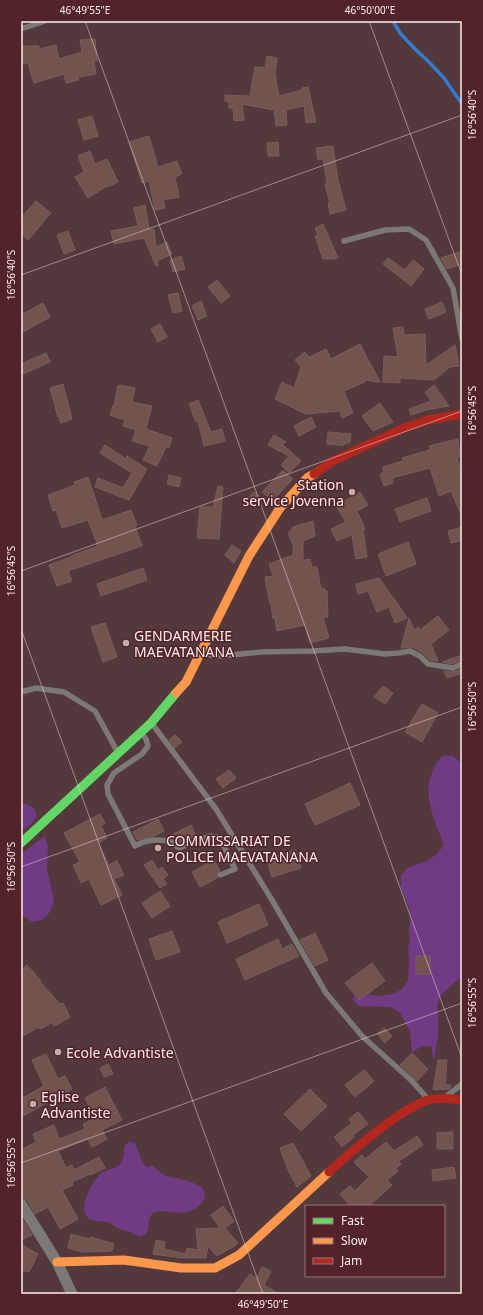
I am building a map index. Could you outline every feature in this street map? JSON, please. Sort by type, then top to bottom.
[{"type":"main road","points":[[21,843],[152,723],[186,682],[249,556],[280,508],[307,478],[333,461],[404,428],[428,420],[462,414]]},
{"type":"main road","points":[[57,1262],[124,1260],[181,1268],[215,1268],[239,1255],[353,1150],[381,1127],[408,1110],[428,1100],[443,1098],[462,1100]]},
{"type":"street","points":[[21,1204],[57,1262],[72,1294]]},
{"type":"lane","points":[[21,29],[45,21]]},
{"type":"lane","points":[[344,241],[385,230],[409,229],[426,240],[453,288],[462,339]]},
{"type":"lane","points":[[199,654],[221,656],[261,652],[346,649],[385,654],[410,651],[420,656],[428,664],[453,668],[462,664]]},
{"type":"lane","points":[[21,692],[36,688],[64,692],[95,710],[119,754]]},
{"type":"lane","points":[[152,723],[216,809],[272,900],[326,993],[362,1036],[412,1081],[428,1100]]},
{"type":"lane","points":[[141,733],[146,739],[148,746],[142,754],[114,773],[107,785],[108,794],[135,846],[141,842],[153,840],[171,842],[179,848],[210,836],[220,838],[235,869],[220,875]]},
{"type":"lane","points":[[443,1098],[462,1084]]},
{"type":"shaded area","points":[[442,756],[453,756],[462,764],[462,976],[441,995],[437,1005],[438,1036],[434,1060],[431,1046],[421,1046],[412,1053],[410,1031],[400,1013],[391,1007],[359,1006],[352,999],[360,991],[370,995],[381,996],[392,994],[401,990],[408,981],[409,928],[411,918],[409,907],[401,888],[401,876],[407,868],[427,861],[437,854],[444,845],[435,822],[429,800],[428,789],[434,767]]},
{"type":"shaded area","points":[[21,803],[34,808],[36,817],[31,824],[21,832]]},
{"type":"shaded area","points":[[45,836],[48,847],[47,869],[54,901],[50,912],[42,920],[32,922],[21,914],[21,854]]},
{"type":"shaded area","points":[[129,1142],[135,1143],[143,1163],[147,1167],[152,1165],[164,1175],[192,1182],[203,1190],[205,1195],[202,1202],[189,1212],[155,1212],[150,1217],[147,1233],[139,1236],[119,1229],[108,1222],[92,1220],[87,1217],[84,1207],[85,1200],[98,1176],[115,1168],[121,1163],[125,1145]]},
{"type":"building","points":[[95,39],[97,61],[94,61],[96,74],[78,77],[79,80],[66,83],[64,74],[34,83],[28,63],[22,63],[21,46],[39,46],[39,49],[56,45],[59,59],[82,52],[80,40]]},
{"type":"building","points":[[267,56],[277,58],[275,74],[279,96],[308,87],[316,122],[306,123],[304,106],[286,110],[287,125],[276,126],[274,110],[242,104],[244,120],[234,121],[233,108],[229,108],[229,102],[225,101],[225,95],[250,96],[255,67],[265,68]]},
{"type":"building","points":[[92,116],[98,136],[84,140],[78,120]]},
{"type":"building","points":[[149,136],[158,167],[177,161],[182,174],[175,177],[179,197],[163,200],[165,208],[155,210],[149,181],[142,183],[129,142]]},
{"type":"building","points":[[278,142],[279,156],[268,156],[267,143]]},
{"type":"building","points":[[333,146],[338,180],[346,210],[330,214],[328,203],[330,203],[325,184],[327,183],[323,159],[318,160],[316,148]]},
{"type":"building","points":[[90,151],[95,164],[107,159],[118,182],[107,186],[88,198],[75,177],[84,172],[78,156]]},
{"type":"building","points":[[36,201],[51,213],[28,240],[21,234],[21,218]]},
{"type":"building","points":[[145,205],[149,229],[154,229],[156,247],[167,242],[172,254],[157,261],[158,265],[156,266],[144,238],[114,244],[111,231],[138,226],[134,208]]},
{"type":"building","points":[[323,224],[338,258],[323,259],[315,236],[318,235],[315,228]]},
{"type":"building","points":[[68,231],[75,250],[64,254],[57,235]]},
{"type":"building","points":[[462,251],[462,264],[447,269],[441,258]]},
{"type":"building","points":[[181,256],[185,269],[173,272],[170,260]]},
{"type":"building","points":[[388,258],[405,270],[413,260],[424,269],[411,286],[383,264]]},
{"type":"building","points":[[217,280],[230,296],[221,303],[208,287]]},
{"type":"building","points":[[178,293],[182,311],[173,313],[168,295]]},
{"type":"building","points":[[201,301],[207,316],[198,320],[192,306]]},
{"type":"building","points":[[442,302],[446,312],[429,319],[425,309]]},
{"type":"building","points":[[43,303],[50,317],[21,333],[21,315]]},
{"type":"building","points":[[160,324],[167,337],[158,342],[151,329]]},
{"type":"building","points":[[403,327],[404,335],[425,334],[426,365],[455,345],[459,366],[450,367],[434,380],[400,378],[400,383],[383,382],[384,356],[398,357],[393,328]]},
{"type":"building","points":[[360,344],[380,382],[363,380],[365,382],[344,391],[353,413],[342,418],[340,411],[306,414],[275,399],[282,382],[294,388],[301,367],[295,360],[305,352],[309,357],[326,349],[331,359]]},
{"type":"building","points":[[46,353],[50,362],[23,374],[21,364]]},
{"type":"building","points":[[63,384],[72,419],[61,423],[50,388]]},
{"type":"building","points":[[118,385],[135,388],[132,402],[152,406],[146,429],[172,438],[169,448],[166,447],[157,466],[143,460],[150,446],[132,441],[136,430],[123,426],[125,420],[110,415],[113,405],[114,406]]},
{"type":"building","points":[[434,385],[449,406],[426,410],[411,415],[409,409],[431,401],[425,392]]},
{"type":"building","points":[[198,400],[211,432],[222,429],[225,441],[204,446],[198,421],[196,422],[189,404]]},
{"type":"building","points":[[380,403],[393,422],[373,431],[362,416]]},
{"type":"building","points":[[311,417],[316,427],[299,436],[294,426]]},
{"type":"building","points":[[328,432],[351,434],[350,442],[341,446],[327,444]]},
{"type":"building","points":[[274,435],[286,442],[282,444],[301,461],[289,473],[281,465],[289,456],[268,445]]},
{"type":"building","points":[[458,439],[460,457],[457,457],[462,472],[462,517],[451,491],[439,496],[430,468],[392,478],[393,483],[384,486],[380,474],[384,472],[383,467],[403,461],[402,458],[430,450],[429,446]]},
{"type":"building","points":[[105,445],[126,459],[127,456],[147,469],[129,500],[95,487],[98,478],[123,488],[132,473],[100,453]]},
{"type":"building","points":[[283,470],[293,479],[272,501],[262,492]]},
{"type":"building","points":[[169,475],[181,478],[179,487],[167,484]]},
{"type":"building","points":[[88,477],[102,519],[131,510],[137,525],[135,526],[142,546],[68,571],[72,581],[57,586],[49,565],[98,546],[88,520],[62,528],[56,510],[53,511],[48,495],[75,485],[74,482]]},
{"type":"building","points":[[218,486],[223,487],[219,539],[197,538],[200,507],[213,507]]},
{"type":"building","points":[[254,492],[261,498],[254,507],[246,501]]},
{"type":"building","points":[[360,492],[368,505],[357,511],[365,529],[363,530],[367,557],[356,559],[352,535],[337,541],[331,529],[346,522],[336,506]]},
{"type":"building","points":[[427,498],[431,511],[400,522],[395,509]]},
{"type":"building","points":[[313,521],[315,536],[303,541],[303,560],[310,559],[312,567],[317,567],[321,589],[324,588],[325,591],[327,591],[328,617],[323,617],[329,638],[310,643],[305,625],[277,631],[275,618],[273,619],[265,577],[273,576],[269,564],[293,555],[293,544],[288,534],[293,527]]},
{"type":"building","points":[[462,527],[462,538],[459,538],[460,541],[451,543],[448,531]]},
{"type":"building","points":[[408,542],[416,564],[386,576],[378,554]]},
{"type":"building","points":[[232,545],[241,551],[234,563],[225,555]]},
{"type":"building","points":[[143,568],[147,580],[101,596],[97,584]]},
{"type":"building","points":[[379,578],[407,618],[395,623],[389,607],[377,612],[368,591],[358,594],[356,584]]},
{"type":"building","points":[[438,616],[449,630],[431,644],[438,661],[430,660],[422,652],[412,647],[401,648],[409,618],[414,630],[418,627],[420,630]]},
{"type":"building","points":[[105,623],[117,657],[103,662],[91,627]]},
{"type":"building","points":[[462,655],[462,660],[452,664],[442,662]]},
{"type":"building","points":[[462,669],[462,673],[447,678],[444,671],[453,672]]},
{"type":"building","points":[[383,686],[393,693],[385,704],[374,697]]},
{"type":"building","points":[[422,704],[438,713],[422,742],[405,732]]},
{"type":"building","points":[[175,735],[182,742],[175,748],[169,740]]},
{"type":"building","points":[[229,770],[236,778],[223,788],[216,779]]},
{"type":"building","points":[[350,783],[360,805],[315,825],[305,804]]},
{"type":"building","points":[[100,814],[105,823],[101,826],[107,838],[98,843],[109,865],[117,861],[124,875],[114,879],[122,895],[101,905],[89,879],[81,883],[73,865],[80,862],[64,833]]},
{"type":"building","points":[[158,819],[164,831],[154,836],[137,840],[133,832]]},
{"type":"building","points":[[191,825],[196,837],[179,843],[170,837],[170,836]]},
{"type":"building","points":[[295,850],[301,868],[272,877],[267,859]]},
{"type":"building","points":[[152,860],[158,870],[162,867],[168,875],[163,879],[167,884],[160,888],[144,865]]},
{"type":"building","points":[[214,860],[220,871],[216,874],[217,878],[200,887],[192,872]]},
{"type":"building","points":[[160,891],[170,906],[152,918],[142,903]]},
{"type":"building","points":[[259,904],[268,925],[227,943],[218,922]]},
{"type":"building","points":[[172,931],[180,952],[156,960],[149,939]]},
{"type":"building","points":[[315,933],[328,960],[315,966],[300,940]]},
{"type":"building","points":[[278,939],[282,949],[292,944],[299,956],[245,980],[236,959]]},
{"type":"building","points":[[416,956],[430,956],[430,974],[416,974]]},
{"type":"building","points":[[372,963],[385,981],[359,1000],[345,983]]},
{"type":"building","points":[[27,965],[60,1004],[63,1003],[70,1017],[54,1026],[52,1023],[40,1029],[39,1027],[21,1037],[21,970]]},
{"type":"building","points":[[384,1028],[392,1036],[385,1043],[377,1034]]},
{"type":"building","points":[[412,1053],[428,1069],[417,1081],[400,1065]]},
{"type":"building","points":[[46,1054],[58,1079],[65,1076],[72,1089],[21,1117],[21,1099],[44,1086],[32,1060]]},
{"type":"building","points":[[438,1060],[447,1060],[445,1084],[451,1085],[449,1089],[433,1090]]},
{"type":"building","points":[[108,1064],[113,1074],[104,1077],[100,1068]]},
{"type":"building","points":[[364,1070],[374,1081],[355,1097],[345,1085]]},
{"type":"building","points":[[105,1087],[122,1120],[102,1130],[107,1139],[92,1147],[88,1139],[58,1151],[66,1168],[72,1165],[74,1170],[99,1157],[105,1168],[72,1182],[73,1185],[62,1190],[78,1219],[60,1229],[48,1207],[35,1214],[27,1200],[21,1197],[21,1150],[36,1142],[33,1134],[54,1125],[59,1139],[85,1129],[83,1124],[94,1119],[85,1098]]},
{"type":"building","points":[[310,1089],[327,1106],[301,1131],[284,1114]]},
{"type":"building","points":[[358,1112],[368,1124],[353,1135],[354,1137],[342,1147],[334,1137],[352,1123],[349,1119]]},
{"type":"building","points":[[453,1132],[453,1149],[437,1149],[437,1133]]},
{"type":"building","points":[[417,1136],[423,1145],[399,1161],[401,1164],[396,1169],[398,1171],[387,1180],[392,1185],[370,1205],[349,1205],[340,1194],[350,1186],[355,1191],[369,1177],[354,1162],[362,1155],[365,1159],[386,1142],[394,1151]]},
{"type":"building","points":[[293,1143],[311,1176],[297,1187],[289,1172],[280,1148]]},
{"type":"building","points":[[454,1167],[456,1178],[433,1181],[432,1170]]},
{"type":"building","points":[[223,1206],[234,1221],[225,1228],[238,1243],[233,1247],[217,1256],[208,1246],[206,1258],[182,1258],[153,1254],[156,1240],[165,1242],[164,1249],[186,1254],[187,1248],[198,1250],[196,1229],[220,1228],[211,1215]]},
{"type":"building","points":[[21,1217],[32,1235],[21,1240]]},
{"type":"building","points":[[71,1234],[90,1239],[91,1237],[114,1244],[112,1251],[82,1252],[68,1248]]},
{"type":"building","points":[[21,1244],[38,1254],[29,1272],[21,1270]]},
{"type":"building","points":[[262,1267],[271,1271],[264,1285],[279,1294],[235,1294],[250,1274],[257,1278]]},
{"type":"waterway","points":[[393,21],[400,33],[444,78],[462,104]]},
{"type":"traffic: fast","points":[[21,843],[151,723],[176,693]]},
{"type":"traffic: slow","points":[[176,693],[186,682],[249,556],[280,508],[307,478],[314,474]]},
{"type":"traffic: slow","points":[[57,1262],[124,1260],[181,1268],[215,1268],[239,1255],[329,1172]]},
{"type":"traffic: jam","points":[[314,474],[333,461],[404,428],[428,420],[462,414]]},
{"type":"traffic: jam","points":[[329,1172],[373,1134],[414,1106],[432,1099],[445,1098],[462,1100]]},
{"type":"place","name":"Station service Jovenna","points":[[352,492]]},
{"type":"place","name":"GENDARMERIE MAEVATANANA","points":[[126,643]]},
{"type":"place","name":"COMMISSARIAT DE POLICE MAEVATANANA","points":[[158,848]]},
{"type":"place","name":"Ecole Advantiste","points":[[58,1052]]},
{"type":"place","name":"Eglise Advantiste","points":[[33,1104]]}]
